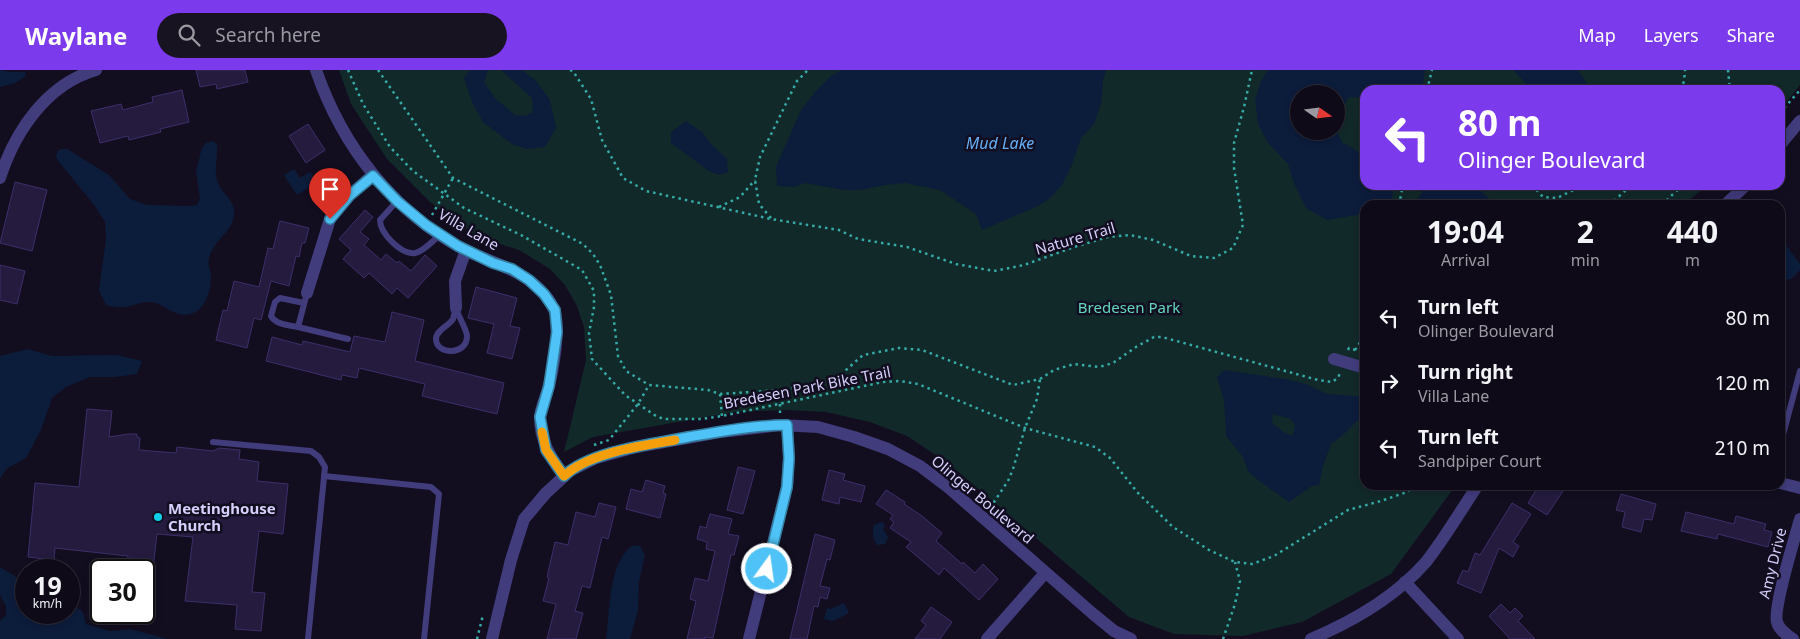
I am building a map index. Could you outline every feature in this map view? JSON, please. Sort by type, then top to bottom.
[{"type":"street","points":[[0,178],[6,157],[22,130],[41,106],[66,82],[96,70]]},
{"type":"street","name":"Villa Lane","points":[[316,70],[330,107],[349,142],[373,176],[397,201],[426,225],[466,250],[493,263],[512,269],[529,280],[544,294],[555,310],[557,332],[549,386],[540,417],[546,450],[564,476]]},
{"type":"street","points":[[1785,139],[1800,121]]},
{"type":"street","points":[[306,298],[330,219],[350,195],[373,176]]},
{"type":"street","points":[[1730,200],[1741,190]]},
{"type":"street","points":[[456,308],[455,281],[466,250]]},
{"type":"street","points":[[1338,365],[1360,367]]},
{"type":"street","points":[[750,639],[787,487],[789,458],[784,420]]},
{"type":"street","name":"Olinger Boulevard","points":[[492,639],[511,560],[524,518],[546,493],[570,471],[596,458],[636,447],[784,420],[854,436],[888,449],[920,466],[949,488],[1045,573],[1114,630],[1131,639]]},
{"type":"street","points":[[1785,484],[1800,488]]},
{"type":"street","points":[[1311,639],[1338,628],[1371,610],[1405,582],[1426,561],[1475,490]]},
{"type":"street","name":"Amy Drive","points":[[1793,639],[1783,632],[1777,622],[1778,606],[1800,519]]},
{"type":"street","points":[[987,639],[1045,573]]},
{"type":"street","points":[[1405,582],[1458,639]]},
{"type":"lane","points":[[397,201],[380,220],[380,226],[386,235],[403,251],[414,254],[423,250],[441,234]]},
{"type":"lane","points":[[298,327],[306,298],[280,298],[275,302],[271,316],[273,320],[278,322],[298,327],[348,339]]},
{"type":"lane","points":[[456,308],[467,334],[466,342],[460,349],[453,352],[445,350],[438,345],[436,340],[438,333],[452,320],[456,308]]},
{"type":"lane","points":[[1785,427],[1800,371]]},
{"type":"lane","points":[[213,442],[311,451],[319,456],[325,467],[308,639]]},
{"type":"lane","points":[[324,476],[431,487],[439,494],[424,639]]},
{"type":"path","name":"Bredesen Park Bike Trail","points":[[348,70],[363,104],[390,147],[413,171],[464,208],[521,235],[582,270],[594,290],[594,307],[589,334],[592,359],[625,395],[664,420],[702,419],[722,416],[883,382],[900,381],[918,384],[1025,428],[1095,447],[1110,458],[1138,493],[1173,527],[1209,550],[1235,562],[1252,564],[1274,556],[1348,510],[1382,501],[1410,490]]},
{"type":"path","points":[[378,70],[453,178],[583,244],[593,254],[600,265],[611,295],[618,356],[626,372],[649,385],[708,390],[720,394],[781,390],[838,377],[863,355],[908,348],[922,350],[1013,384],[1040,379],[1054,370],[1074,364],[1099,367],[1113,363],[1154,337],[1162,337],[1318,380],[1332,382],[1338,378],[1338,365]]},
{"type":"path","name":"Nature Trail","points":[[570,70],[573,71],[591,99],[602,140],[623,178],[646,191],[771,219],[840,230],[858,240],[907,247],[956,264],[994,271],[1024,265],[1108,237],[1130,235],[1153,240],[1191,256],[1214,258],[1233,248],[1243,225],[1234,168],[1234,143],[1252,70]]},
{"type":"path","points":[[771,219],[759,204],[755,180],[760,157],[797,81],[808,70]]},
{"type":"path","points":[[1428,85],[1432,70]]},
{"type":"path","points":[[1683,85],[1685,70]]},
{"type":"path","points":[[1728,70],[1730,85]]},
{"type":"path","points":[[1785,107],[1800,90]]},
{"type":"path","points":[[426,225],[453,178]]},
{"type":"path","points":[[719,208],[740,197],[755,180]]},
{"type":"path","points":[[1537,190],[1543,197],[1557,198],[1574,190]]},
{"type":"path","points":[[1615,200],[1628,190]]},
{"type":"path","points":[[1667,200],[1678,190]]},
{"type":"path","points":[[1355,350],[1360,342]]},
{"type":"path","points":[[1349,348],[1360,352]]},
{"type":"path","points":[[990,508],[1008,481],[1025,428],[1037,399],[1040,379]]},
{"type":"path","points":[[590,447],[609,440],[638,404],[649,385]]},
{"type":"path","points":[[720,394],[722,420]]},
{"type":"path","points":[[780,404],[784,420]]},
{"type":"path","points":[[1223,639],[1236,604],[1240,582],[1235,562]]},
{"type":"green space","name":"Bredesen Park","points":[[339,70],[1800,70],[1800,85],[1785,104],[1785,85],[1360,85],[1360,190],[1701,190],[1690,200],[1360,200],[1360,490],[1452,490],[1391,574],[1302,622],[1243,636],[1174,634],[1129,617],[949,464],[907,436],[870,422],[826,412],[785,410],[735,412],[593,437],[564,452],[586,360],[584,327],[577,306],[565,285],[550,269],[519,250],[475,236],[430,202],[387,159],[351,104]]},
{"type":"water","points":[[0,70],[25,72],[26,76],[15,83],[0,87]]},
{"type":"water","points":[[470,70],[488,70],[484,82],[495,98],[515,115],[525,116],[533,112],[532,98],[501,70],[522,70],[536,81],[550,100],[556,128],[545,147],[527,149],[512,144],[483,122],[473,104],[464,78]]},
{"type":"water","name":"Mud Lake","points":[[842,70],[1106,70],[1103,80],[1101,104],[1094,124],[1081,138],[1071,167],[1062,185],[1049,199],[1038,206],[982,230],[976,214],[940,190],[905,183],[861,190],[844,190],[806,183],[793,187],[777,186],[776,167],[801,110],[831,76]]},
{"type":"water","points":[[1268,70],[1425,70],[1423,85],[1360,85],[1360,98],[1349,97],[1345,103],[1345,85],[1290,85],[1290,140],[1341,140],[1343,143],[1356,150],[1360,155],[1360,190],[1393,190],[1390,200],[1360,200],[1360,214],[1357,215],[1327,220],[1306,208],[1294,183],[1288,164],[1268,143],[1258,124],[1255,99],[1262,79]]},
{"type":"water","points":[[1513,70],[1578,70],[1588,85],[1527,85]]},
{"type":"water","points":[[686,121],[702,132],[727,159],[728,172],[719,175],[709,171],[671,143],[671,132]]},
{"type":"water","points":[[213,141],[217,145],[217,179],[233,206],[234,216],[230,227],[211,252],[208,263],[211,284],[204,304],[194,313],[187,315],[176,313],[151,302],[120,307],[106,305],[99,290],[106,239],[105,222],[95,206],[60,163],[56,157],[57,152],[61,149],[67,149],[109,175],[130,199],[147,205],[191,206],[197,205],[200,199],[196,171],[202,148],[206,143]]},
{"type":"water","points":[[294,169],[300,178],[310,172],[317,182],[297,195],[284,175]]},
{"type":"water","points":[[1423,190],[1479,190],[1490,200],[1417,200]]},
{"type":"water","points":[[1785,244],[1800,264],[1800,270],[1791,279],[1785,280]]},
{"type":"water","points":[[28,349],[52,356],[116,355],[142,361],[137,374],[115,377],[90,377],[66,387],[52,398],[41,430],[26,458],[6,469],[0,479],[0,356]]},
{"type":"water","points":[[1224,370],[1285,379],[1306,384],[1327,394],[1360,397],[1360,419],[1331,444],[1319,485],[1312,486],[1289,502],[1248,471],[1243,457],[1226,436],[1224,400],[1217,377]],"holes":[[[1273,414],[1291,419],[1295,426],[1292,436],[1284,432],[1272,423]]]},
{"type":"water","points":[[882,522],[885,525],[883,529],[888,537],[885,544],[878,545],[874,538],[873,527]]},
{"type":"water","points":[[634,545],[640,546],[645,555],[639,582],[638,610],[630,639],[606,639],[615,574],[625,552]]},
{"type":"water","points":[[0,567],[15,576],[15,624],[80,624],[80,610],[83,612],[86,624],[110,631],[130,629],[168,639],[0,639],[0,621],[6,615],[6,606],[0,595]]},
{"type":"water","points":[[844,603],[849,613],[833,621],[824,619],[827,608],[831,609]]},
{"type":"building","points":[[196,70],[245,70],[248,82],[217,89],[216,84],[200,87]]},
{"type":"building","points":[[182,90],[189,122],[160,129],[161,132],[129,140],[128,136],[100,143],[91,111],[121,104],[123,110],[153,102],[152,97]]},
{"type":"building","points":[[308,124],[325,150],[306,163],[289,136]]},
{"type":"building","points":[[15,182],[47,190],[32,251],[0,243]]},
{"type":"building","points":[[365,210],[373,217],[360,232],[369,239],[364,245],[381,260],[386,254],[397,263],[399,261],[411,271],[425,255],[437,266],[408,298],[397,288],[392,294],[369,273],[364,278],[343,259],[351,250],[339,239]]},
{"type":"building","points":[[280,221],[309,228],[305,243],[302,243],[299,257],[296,256],[289,286],[271,281],[261,320],[254,318],[247,348],[216,340],[223,310],[227,311],[234,281],[259,287],[268,248],[273,249]]},
{"type":"building","points":[[0,265],[25,271],[17,304],[0,300]]},
{"type":"building","points":[[476,287],[517,298],[510,326],[520,328],[512,359],[487,353],[494,324],[468,318]]},
{"type":"building","points":[[392,312],[424,320],[415,361],[504,383],[497,414],[422,396],[425,384],[359,368],[357,378],[342,375],[341,380],[266,361],[272,337],[302,345],[303,341],[350,352],[354,336],[385,342]]},
{"type":"building","name":"Meetinghouse Church","points":[[87,409],[112,411],[109,437],[137,434],[137,437],[140,438],[139,450],[176,453],[177,447],[213,451],[219,448],[240,450],[239,459],[259,462],[257,481],[288,484],[283,534],[259,531],[252,592],[265,593],[261,631],[235,629],[237,605],[185,601],[193,537],[157,534],[154,559],[127,559],[128,556],[55,548],[54,559],[28,557],[35,483],[79,487]]},
{"type":"building","points":[[738,467],[755,471],[743,514],[727,510]]},
{"type":"building","points":[[829,470],[845,474],[843,480],[865,486],[861,502],[840,497],[839,504],[822,500]]},
{"type":"building","points":[[646,480],[665,486],[663,493],[666,494],[660,518],[626,509],[631,489],[642,492]]},
{"type":"building","points":[[886,490],[905,502],[904,504],[942,533],[936,541],[962,564],[963,562],[975,573],[983,564],[998,579],[979,600],[944,568],[939,575],[906,547],[911,542],[890,528],[894,522],[890,519],[893,515],[876,504]]},
{"type":"building","points":[[1536,490],[1564,490],[1547,515],[1528,503]]},
{"type":"building","points":[[1621,494],[1656,504],[1652,520],[1644,519],[1641,532],[1622,527],[1625,512],[1616,510]]},
{"type":"building","points":[[599,503],[616,507],[608,539],[602,537],[590,588],[582,586],[575,611],[583,613],[576,639],[547,639],[556,604],[543,601],[555,542],[568,545],[576,512],[595,517]]},
{"type":"building","points":[[1512,503],[1531,514],[1513,542],[1519,546],[1513,557],[1499,548],[1481,593],[1457,583],[1463,570],[1468,572],[1475,553],[1480,555]]},
{"type":"building","points":[[1686,512],[1734,524],[1736,516],[1766,524],[1764,530],[1772,532],[1768,547],[1718,534],[1717,539],[1681,531]]},
{"type":"building","points":[[710,514],[732,519],[728,534],[739,536],[734,555],[731,555],[713,638],[687,639],[696,601],[690,599],[695,578],[708,581],[715,551],[706,549],[707,542],[697,539],[700,526],[706,528]]},
{"type":"building","points":[[815,534],[835,540],[830,560],[827,559],[820,586],[830,588],[827,599],[820,597],[818,607],[814,606],[807,639],[790,639]]},
{"type":"building","points":[[1501,604],[1510,613],[1515,608],[1523,616],[1518,621],[1535,639],[1510,639],[1489,616]]},
{"type":"building","points":[[931,607],[952,622],[940,639],[915,639],[926,625],[921,621]]},
{"type":"slow traffic","points":[[542,432],[546,450],[564,476],[596,458],[636,447],[675,440]]},
{"type":"place","name":"Meetinghouse Church","points":[[158,517]]},
{"type":"route","points":[[330,219],[350,195],[373,176],[397,201],[426,225],[458,246],[493,263],[512,269],[529,280],[544,294],[555,310],[557,332],[549,386],[540,417],[546,450],[564,476],[596,458],[636,447],[746,428],[787,425],[789,458],[787,487],[767,569]]}]
